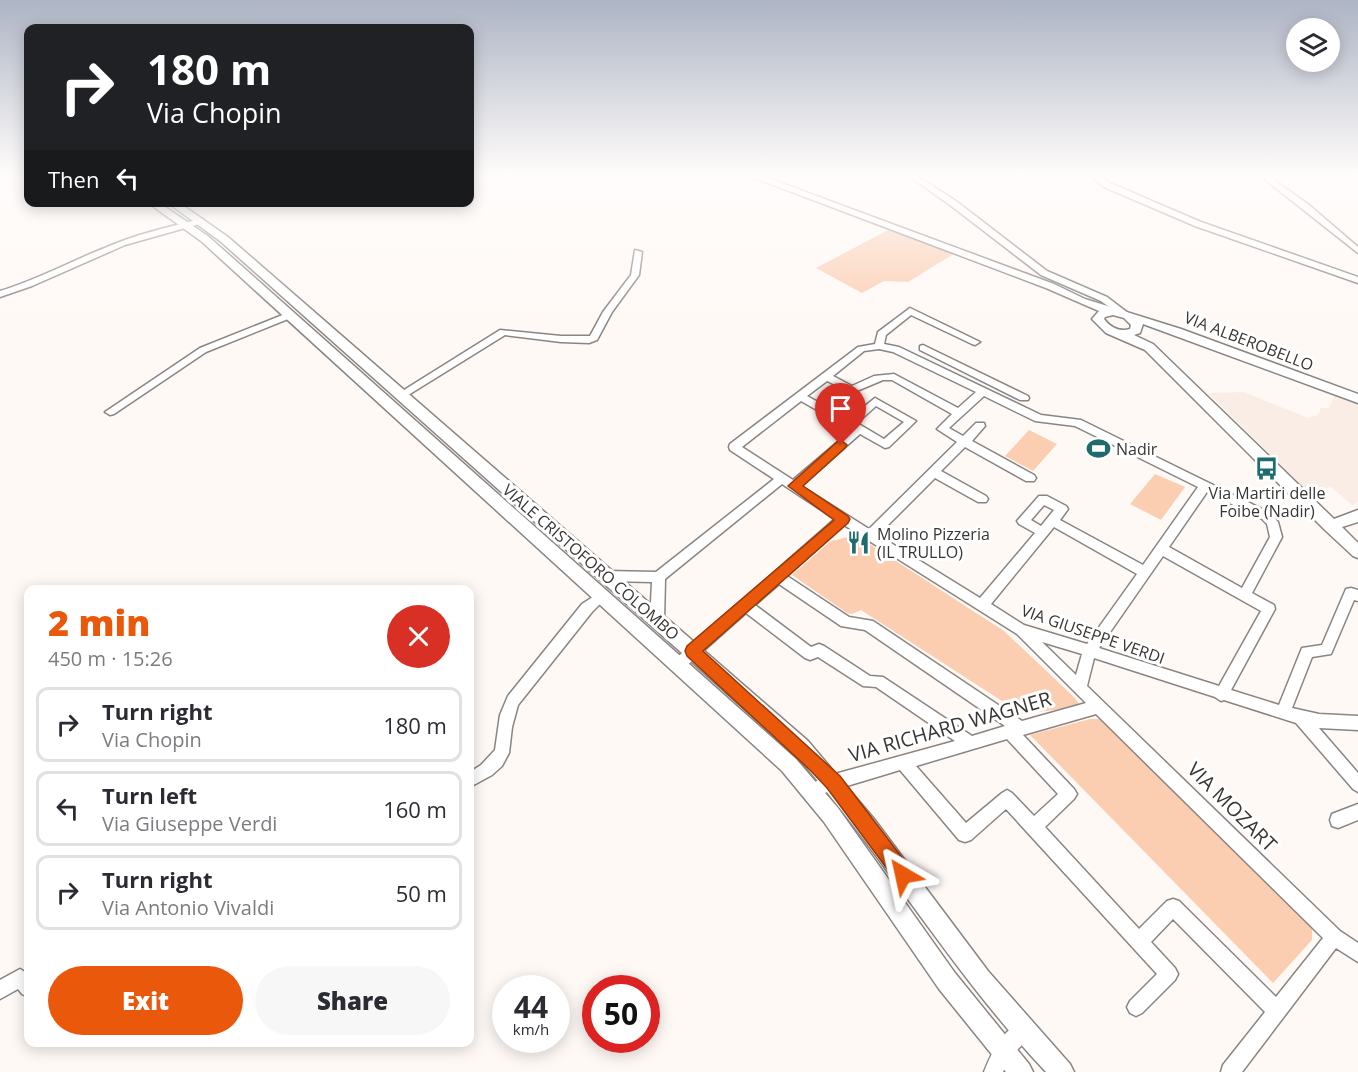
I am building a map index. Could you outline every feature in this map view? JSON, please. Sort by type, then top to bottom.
[{"type":"main road","name":"VIALE CRISTOFORO COLOMBO","points":[[194,224],[290,315],[606,576],[801,747],[833,782],[969,964],[1023,1030],[1062,1072]]},
{"type":"main road","name":"VIALE CRISTOFORO COLOMBO","points":[[194,224],[401,395],[432,433],[602,596],[789,765],[813,791],[947,981],[1021,1072]]},
{"type":"main road","points":[[883,224],[1050,286],[1110,314],[1136,321],[1149,347],[1358,552]]},
{"type":"main road","points":[[1110,314],[1107,329],[1149,347]]},
{"type":"main road","name":"VIA ALBEROBELLO","points":[[1110,314],[1182,334],[1358,399]]},
{"type":"main road","points":[[1120,333],[1157,328],[1182,334]]},
{"type":"main road","points":[[1330,526],[1358,516]]},
{"type":"street","points":[[0,294],[53,276],[111,248],[190,224]]},
{"type":"street","points":[[980,224],[1044,273],[1113,304],[1110,314]]},
{"type":"street","points":[[1198,224],[1358,280]]},
{"type":"street","points":[[1326,224],[1358,251]]},
{"type":"street","points":[[401,395],[503,332],[561,339],[589,340],[594,338],[608,312],[635,275],[638,252]]},
{"type":"street","points":[[1093,295],[1100,300],[1110,314]]},
{"type":"street","points":[[879,346],[881,334],[910,311],[975,342]]},
{"type":"street","points":[[110,412],[203,350],[290,315]]},
{"type":"street","points":[[794,486],[854,426],[875,401],[911,421],[885,444],[854,426],[800,396],[861,349],[879,346],[896,349],[1039,418],[1077,423],[1266,516],[1272,522],[1276,537],[1244,595]]},
{"type":"street","points":[[923,348],[1024,398]]},
{"type":"street","points":[[939,369],[948,360]]},
{"type":"street","points":[[826,376],[852,390],[884,375],[894,377],[959,413]]},
{"type":"street","points":[[983,391],[942,429],[1030,478]]},
{"type":"street","name":"VIA GIUSEPPE VERDI","points":[[800,396],[734,447],[869,536],[1020,629],[1283,713],[1301,718],[1358,723]]},
{"type":"street","points":[[869,536],[980,426]]},
{"type":"street","points":[[934,472],[982,499]]},
{"type":"street","points":[[606,576],[659,577],[782,478]]},
{"type":"street","points":[[1080,687],[1089,652],[1205,486]]},
{"type":"street","points":[[982,605],[1062,509],[1043,499],[1023,521],[1041,532]]},
{"type":"street","points":[[678,664],[843,519]]},
{"type":"street","points":[[1052,521],[1145,572]]},
{"type":"street","points":[[1161,549],[1269,609],[1221,694]]},
{"type":"street","points":[[777,576],[846,622],[868,625],[1015,730],[1069,794],[1034,827]]},
{"type":"street","points":[[657,621],[659,577]]},
{"type":"street","points":[[1283,713],[1307,652],[1326,650],[1351,593],[1358,596]]},
{"type":"street","points":[[474,778],[492,767],[504,752],[506,714],[513,701],[587,608],[602,596]]},
{"type":"street","points":[[746,604],[810,654],[819,650],[868,682],[879,681],[970,743]]},
{"type":"street","name":"VIA MOZART","points":[[1020,629],[1334,937],[1358,953]]},
{"type":"street","name":"VIA RICHARD WAGNER","points":[[813,791],[833,782],[1100,706]]},
{"type":"street","points":[[1301,718],[1358,784]]},
{"type":"street","points":[[903,762],[965,834],[1007,798],[1169,974],[1136,1007]]},
{"type":"street","points":[[1338,820],[1358,812]]},
{"type":"street","points":[[1139,942],[1173,907],[1277,1011]]},
{"type":"street","points":[[1230,1072],[1334,937]]},
{"type":"street","points":[[0,990],[20,978],[24,983]]},
{"type":"street","points":[[993,1072],[1002,1051],[1023,1030]]},
{"type":"shaded area","points":[[892,228],[957,252],[908,282],[884,281],[862,293],[816,268]]},
{"type":"shaded area","points":[[1244,392],[1308,418],[1318,415],[1321,408],[1329,408],[1334,396],[1358,405],[1358,502],[1352,505],[1331,487],[1308,492],[1208,393]]},
{"type":"shaded area","points":[[1029,430],[1057,444],[1033,471],[1005,456]]},
{"type":"shaded area","points":[[1155,474],[1185,487],[1161,520],[1130,504]]},
{"type":"shaded area","points":[[848,537],[865,541],[1004,631],[1075,698],[1079,704],[1077,707],[1022,714],[861,610],[852,614],[847,613],[792,575],[831,541]]},
{"type":"shaded area","points":[[1090,719],[1107,722],[1308,917],[1312,928],[1312,940],[1273,983],[1030,735]]},
{"type":"place","name":"Nadir","points":[[1098,449]]},
{"type":"place","name":"Via Martiri delle Foibe (Nadir)","points":[[1267,468]]},
{"type":"place","name":"Molino Pizzeria (IL TRULLO)","points":[[859,543]]},
{"type":"route","points":[[841,445],[794,486],[843,519],[693,651],[801,747],[833,782],[903,875]]}]
